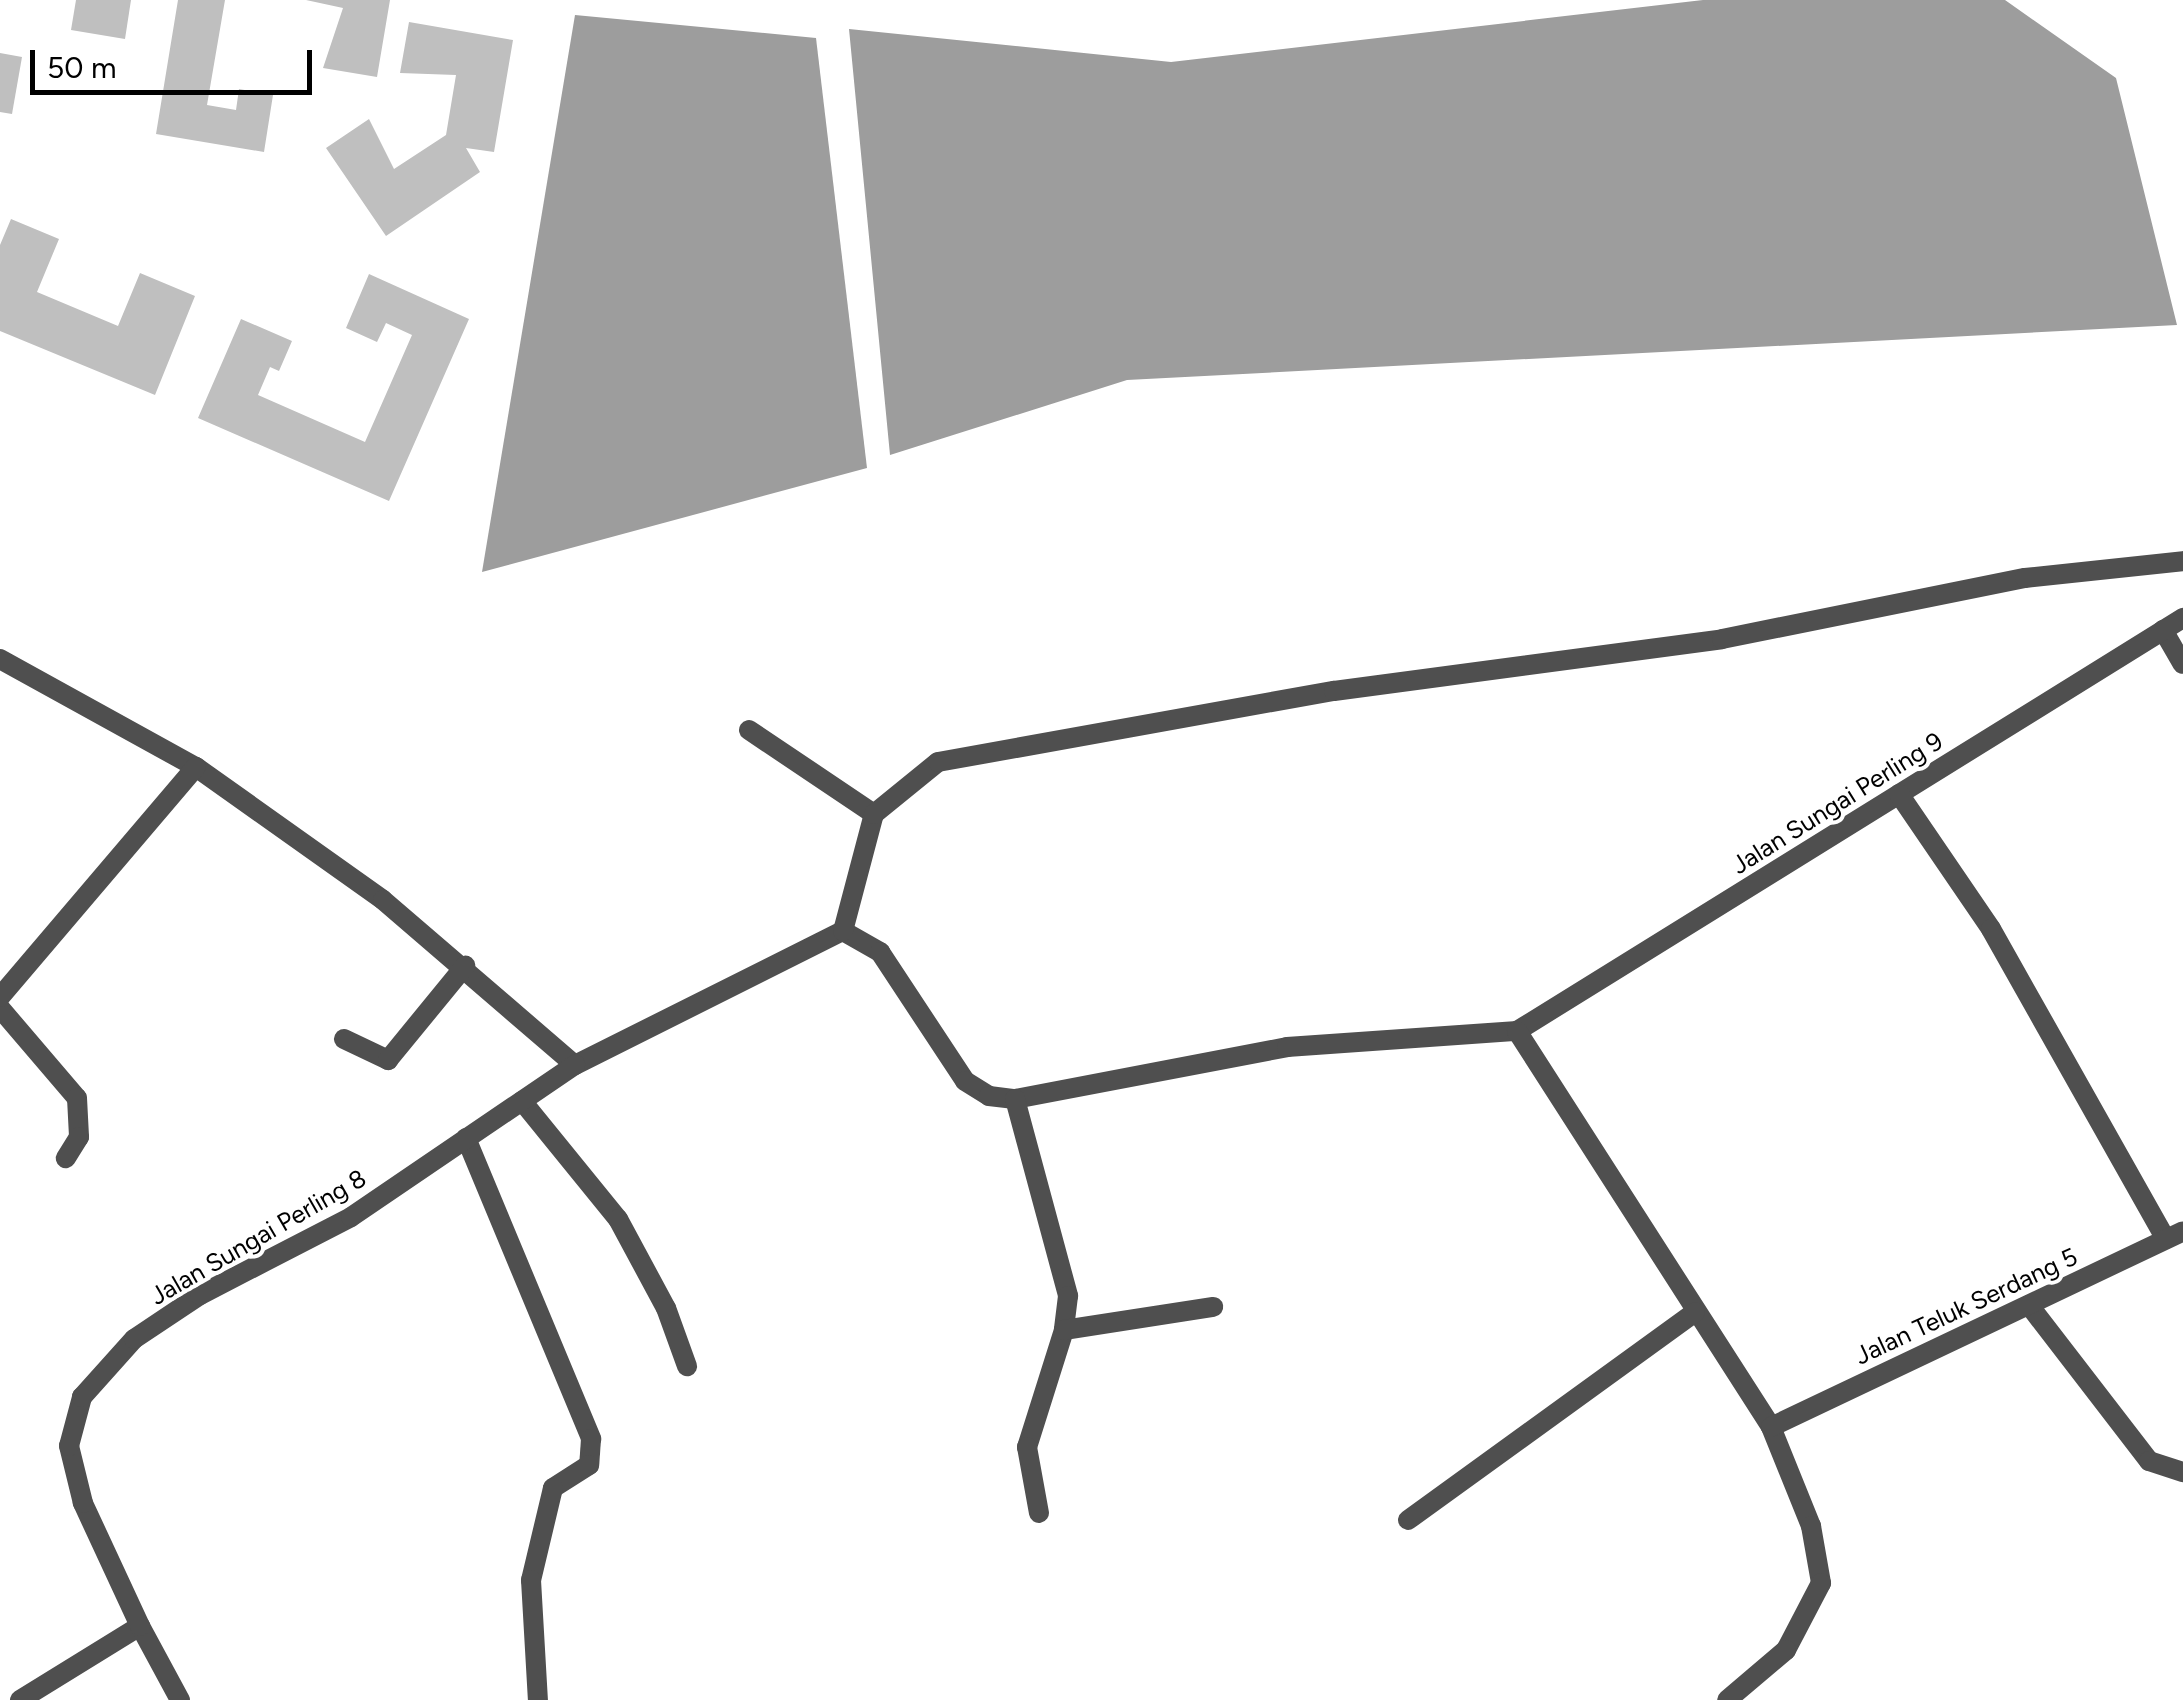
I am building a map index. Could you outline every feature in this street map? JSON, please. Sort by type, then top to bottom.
[{"type":"street","points":[[1727,1700],[1786,1650],[1821,1584],[1812,1526],[1771,1427],[1517,1032],[1287,1048],[1015,1099],[989,1096],[966,1081],[880,952],[842,931],[874,814],[938,762],[1334,692],[1722,639],[2025,578],[2183,561]]},
{"type":"street","name":"Jalan Sungai Perling 9","points":[[1517,1032],[2183,618]]},
{"type":"street","points":[[2163,630],[2183,664]]},
{"type":"street","points":[[0,659],[196,767],[465,966],[574,1065]]},
{"type":"street","points":[[749,730],[874,814]]},
{"type":"street","points":[[0,998],[196,767]]},
{"type":"street","points":[[1899,794],[1991,929],[2174,1235]]},
{"type":"street","name":"Jalan Sungai Perling 8","points":[[180,1700],[140,1626],[83,1503],[69,1446],[82,1397],[134,1338],[200,1295],[351,1217],[574,1065],[842,931]]},
{"type":"street","points":[[344,1039],[388,1060],[465,966]]},
{"type":"street","points":[[0,1008],[78,1098],[79,1137],[66,1158]]},
{"type":"street","points":[[1015,1099],[1068,1296],[1064,1330],[1027,1448],[1039,1513]]},
{"type":"street","points":[[522,1100],[618,1218],[666,1308],[688,1366]]},
{"type":"street","points":[[466,1138],[591,1438],[588,1464],[553,1488],[530,1580],[538,1700]]},
{"type":"street","name":"Jalan Teluk Serdang 5","points":[[1771,1427],[2174,1235]]},
{"type":"street","points":[[2029,1305],[2149,1461],[2183,1472]]},
{"type":"street","points":[[1064,1330],[1214,1307]]},
{"type":"street","points":[[1408,1520],[1695,1312]]},
{"type":"street","points":[[20,1700],[140,1626]]},
{"type":"shaded area","points":[[1703,0],[2005,0],[2116,78],[2177,325],[1127,380],[890,455],[849,29],[1171,62]]},
{"type":"shaded area","points":[[575,15],[816,38],[867,468],[482,572]]},
{"type":"building","points":[[76,0],[131,0],[125,39],[71,30]]},
{"type":"building","points":[[178,0],[225,0],[207,105],[236,110],[239,89],[273,95],[264,152],[156,134]]},
{"type":"building","points":[[306,0],[390,0],[377,77],[323,68],[343,8]]},
{"type":"building","points":[[409,22],[513,40],[494,152],[466,148],[480,172],[386,236],[326,148],[369,119],[394,169],[446,135],[456,75],[400,73]]},
{"type":"building","points":[[0,53],[22,57],[12,114],[0,112]]},
{"type":"building","points":[[11,219],[59,239],[37,292],[118,326],[140,273],[195,296],[155,395],[0,331],[0,245]]},
{"type":"building","points":[[369,274],[469,319],[389,501],[198,418],[241,319],[292,341],[279,371],[270,367],[258,395],[365,442],[412,335],[386,323],[377,342],[346,328]]}]
